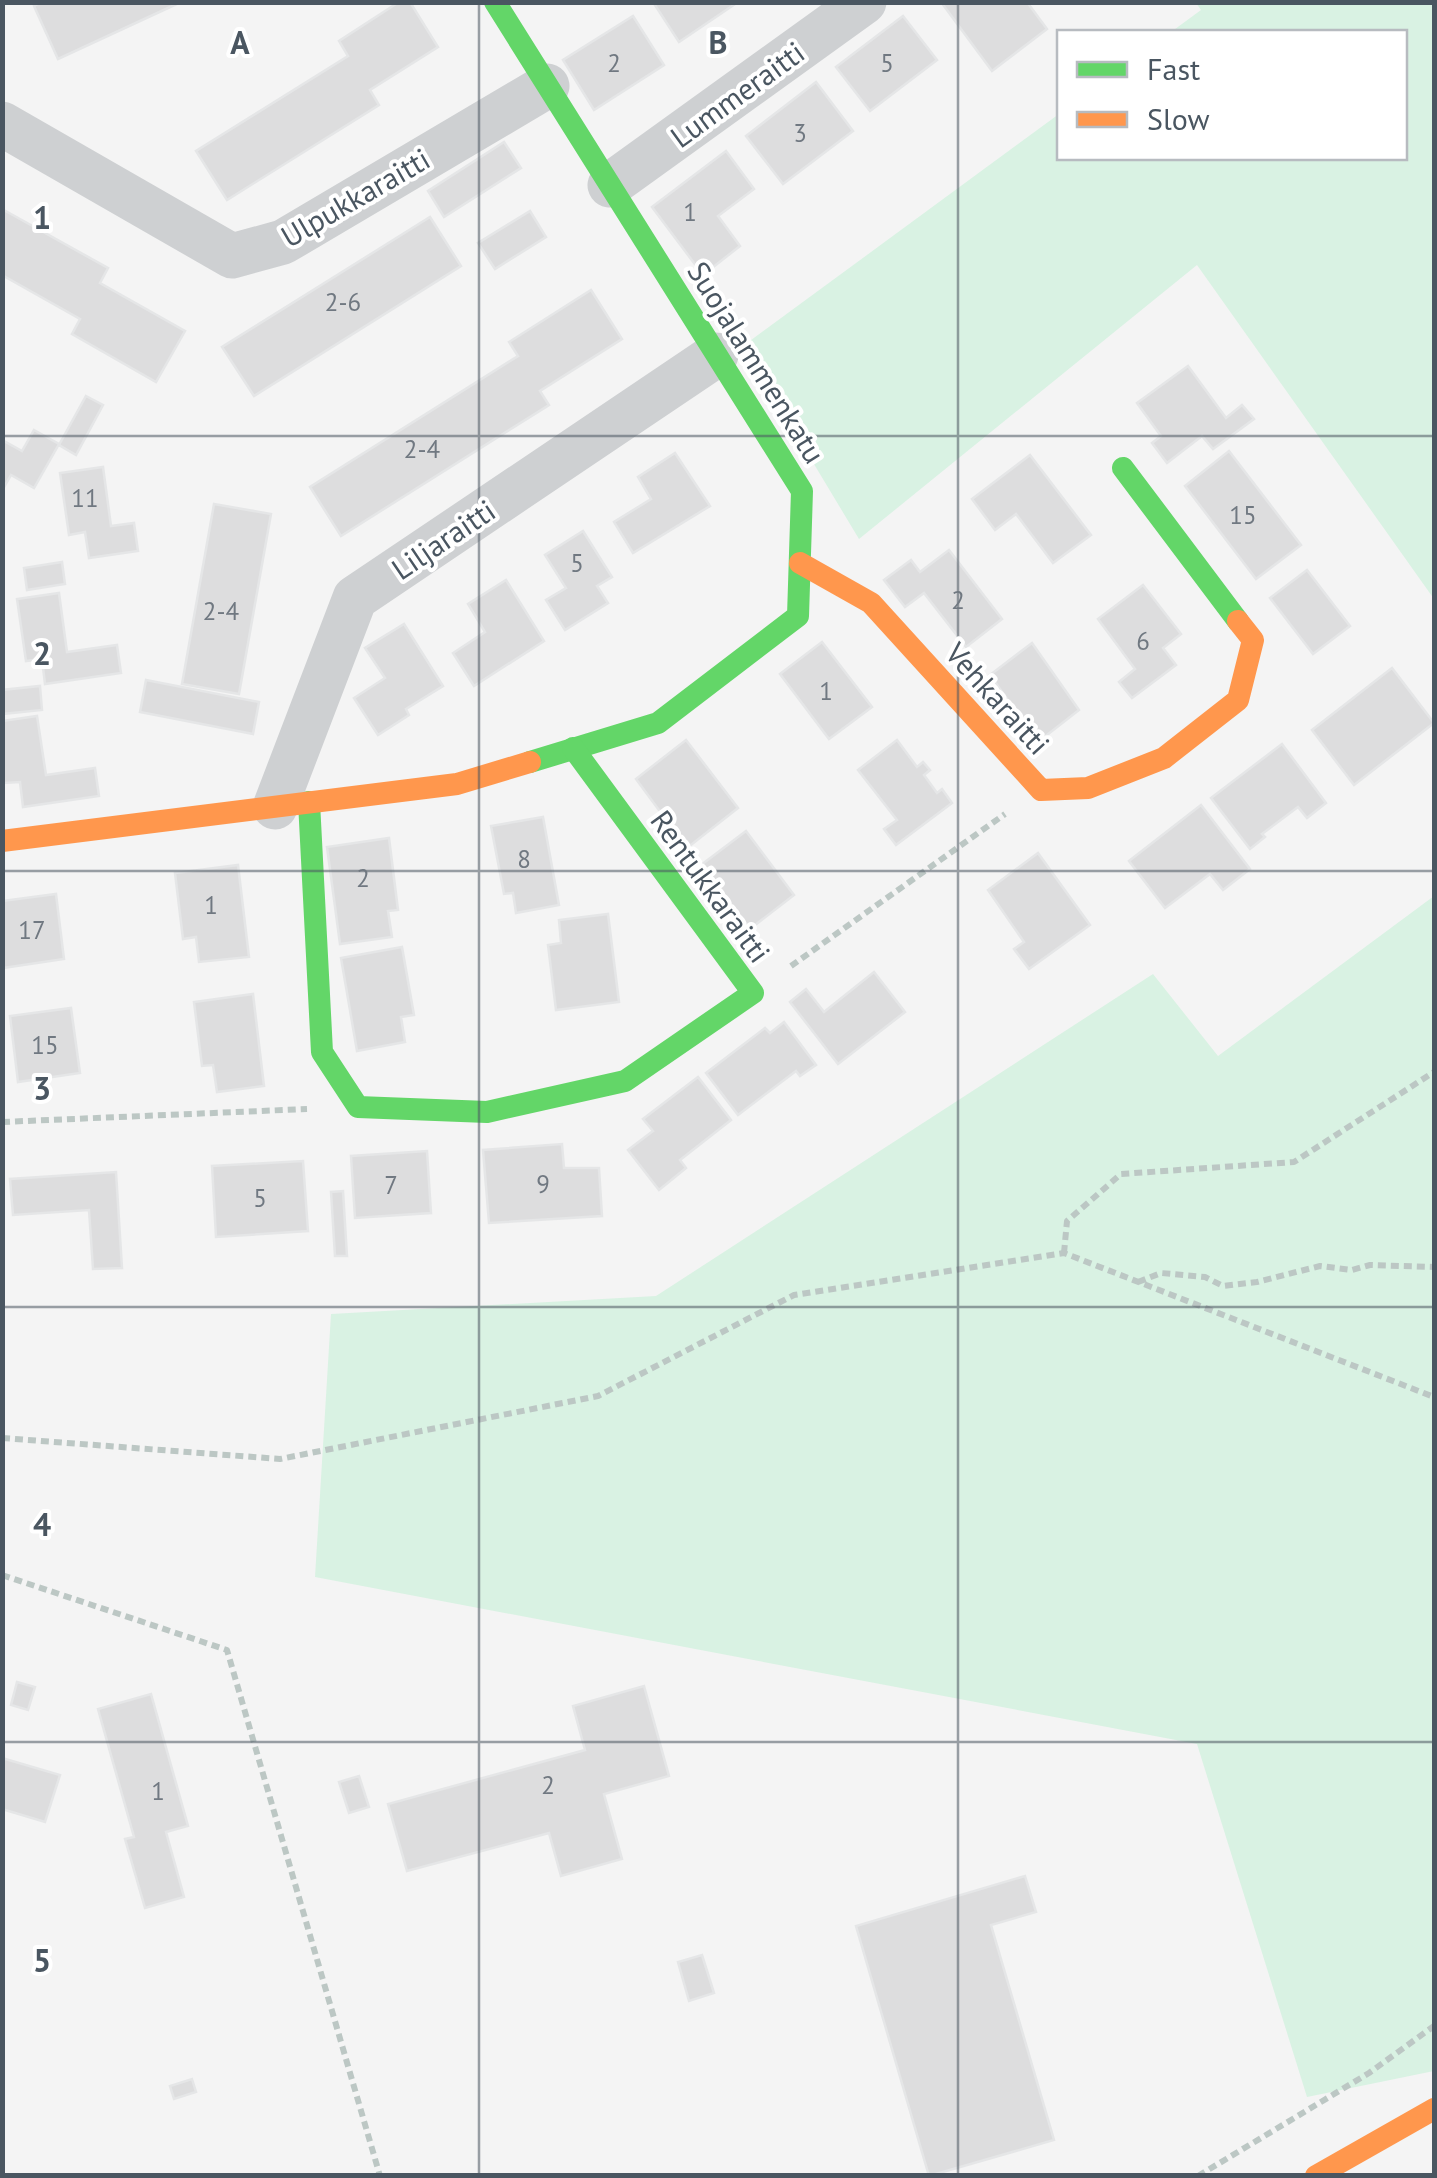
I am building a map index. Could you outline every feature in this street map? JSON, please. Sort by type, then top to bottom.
[{"type":"street","name":"Suojalammenkatu","points":[[2,841],[458,784],[658,722],[798,616],[802,491],[495,2]]},
{"type":"street","name":"Lummeraitti","points":[[610,185],[864,2]]},
{"type":"street","name":"Ulpukkaraitti","points":[[2,124],[232,256],[283,242],[548,86]]},
{"type":"street","name":"Liljaraitti","points":[[292,804],[355,598],[716,354]]},
{"type":"street","name":"Vehkaraitti","points":[[800,564],[872,603],[1040,790],[1088,788],[1164,758],[1238,700],[1252,640],[1123,468]]},
{"type":"street","name":"Rentukkaraitti","points":[[358,1107],[487,1112],[624,1081],[753,993],[573,748]]},
{"type":"street","points":[[292,804],[322,1052],[358,1107]]},
{"type":"street","points":[[1316,2176],[1434,2109]]},
{"type":"path","points":[[753,993],[1040,790]]},
{"type":"path","points":[[1064,1253],[1067,1221],[1121,1174],[1294,1162],[1434,1072]]},
{"type":"path","points":[[2,1122],[358,1107]]},
{"type":"path","points":[[2,1438],[280,1460],[598,1396],[794,1295],[1064,1253],[1434,1397]]},
{"type":"path","points":[[1138,1282],[1161,1273],[1205,1278],[1223,1286],[1320,1266],[1352,1270],[1370,1265],[1434,1267]]},
{"type":"path","points":[[2,1574],[227,1650],[380,2176]]},
{"type":"path","points":[[1198,2176],[1368,2073],[1434,2026]]},
{"type":"green space","points":[[1196,3],[1434,3],[1434,599],[1197,265],[859,539],[743,346],[1057,115],[1057,160],[1407,160],[1407,30],[1174,30],[1201,10]]},
{"type":"green space","points":[[1434,896],[1434,2071],[1307,2097],[1197,1744],[315,1577],[331,1314],[656,1296],[1153,974],[1218,1056]]},
{"type":"building","points":[[42,2],[181,2],[58,59],[34,6]]},
{"type":"building","points":[[399,2],[410,2],[438,47],[370,90],[379,105],[227,200],[196,151],[348,56],[339,41]]},
{"type":"building","points":[[653,2],[738,2],[679,42]]},
{"type":"building","points":[[941,2],[1027,2],[1047,29],[992,71]]},
{"type":"building","points":[[633,16],[664,65],[594,110],[563,60]]},
{"type":"building","points":[[903,16],[937,60],[870,111],[836,67]]},
{"type":"building","points":[[816,82],[853,131],[783,184],[746,136]]},
{"type":"building","points":[[504,142],[521,168],[444,217],[428,191]]},
{"type":"building","points":[[726,151],[754,189],[718,216],[740,246],[703,275],[652,207]]},
{"type":"building","points":[[2,209],[108,268],[100,283],[185,331],[156,382],[72,334],[80,319],[2,275]]},
{"type":"building","points":[[530,211],[546,237],[495,269],[478,243]]},
{"type":"building","points":[[430,217],[461,266],[254,396],[222,347]]},
{"type":"building","points":[[591,290],[622,339],[540,391],[549,405],[341,536],[310,487],[518,356],[509,342]]},
{"type":"building","points":[[1188,366],[1226,418],[1242,405],[1254,419],[1213,449],[1202,436],[1167,463],[1152,443],[1161,436],[1137,403]]},
{"type":"building","points":[[86,396],[103,405],[76,455],[59,445]]},
{"type":"building","points":[[34,430],[59,444],[34,488],[11,475],[3,489],[2,440],[22,451]]},
{"type":"building","points":[[1229,451],[1301,545],[1256,579],[1185,486]]},
{"type":"building","points":[[675,453],[710,506],[633,553],[614,522],[651,499],[638,477]]},
{"type":"building","points":[[1030,455],[1091,535],[1053,563],[1016,514],[995,530],[972,499]]},
{"type":"building","points":[[103,467],[111,526],[134,523],[138,551],[89,558],[85,532],[69,535],[60,473]]},
{"type":"building","points":[[214,504],[271,514],[239,694],[182,684]]},
{"type":"building","points":[[583,531],[612,577],[597,586],[608,603],[565,630],[546,600],[566,588],[545,555]]},
{"type":"building","points":[[949,550],[1002,619],[966,647],[924,593],[905,607],[884,580],[911,560],[920,572]]},
{"type":"building","points":[[62,562],[65,584],[27,590],[24,568]]},
{"type":"building","points":[[1307,570],[1350,626],[1313,654],[1270,598]]},
{"type":"building","points":[[506,580],[544,641],[474,686],[453,653],[485,632],[468,604]]},
{"type":"building","points":[[1143,585],[1181,634],[1163,648],[1176,665],[1132,698],[1119,682],[1135,669],[1098,619]]},
{"type":"building","points":[[59,593],[67,652],[117,645],[121,673],[45,684],[42,659],[26,661],[17,599]]},
{"type":"building","points":[[404,624],[443,686],[406,709],[409,715],[378,735],[354,698],[385,678],[365,648]]},
{"type":"building","points":[[822,642],[872,707],[829,739],[780,674]]},
{"type":"building","points":[[1032,643],[1079,710],[1038,742],[990,675]]},
{"type":"building","points":[[1392,668],[1434,723],[1354,785],[1312,730]]},
{"type":"building","points":[[146,680],[259,702],[253,734],[140,712]]},
{"type":"building","points":[[40,686],[42,710],[2,714],[2,690]]},
{"type":"building","points":[[37,716],[46,775],[95,768],[99,796],[23,807],[20,782],[4,783],[2,721]]},
{"type":"building","points":[[686,740],[738,808],[687,848],[636,779]]},
{"type":"building","points":[[897,740],[917,767],[923,762],[930,770],[924,775],[937,793],[942,789],[952,803],[896,845],[884,829],[897,820],[858,770]]},
{"type":"building","points":[[1282,744],[1326,803],[1307,818],[1298,807],[1262,834],[1265,837],[1250,849],[1211,798]]},
{"type":"building","points":[[1201,805],[1250,869],[1223,890],[1210,874],[1165,908],[1129,861]]},
{"type":"building","points":[[543,817],[559,905],[516,913],[513,893],[504,894],[491,826]]},
{"type":"building","points":[[746,831],[794,895],[750,929],[701,865]]},
{"type":"building","points":[[389,838],[398,910],[388,911],[392,937],[340,944],[327,847]]},
{"type":"building","points":[[1038,853],[1090,925],[1029,969],[1014,949],[1024,942],[988,890]]},
{"type":"building","points":[[238,865],[249,957],[199,962],[196,937],[183,939],[175,873]]},
{"type":"building","points":[[56,894],[64,959],[3,968],[2,901]]},
{"type":"building","points":[[608,914],[619,1002],[556,1010],[548,945],[561,943],[559,920]]},
{"type":"building","points":[[402,947],[414,1015],[401,1017],[405,1042],[357,1051],[341,958]]},
{"type":"building","points":[[874,972],[905,1012],[838,1064],[790,1002],[806,989],[824,1012]]},
{"type":"building","points":[[253,994],[264,1086],[217,1092],[213,1065],[202,1066],[194,1002]]},
{"type":"building","points":[[71,1008],[80,1073],[18,1082],[10,1016]]},
{"type":"building","points":[[784,1022],[816,1065],[800,1076],[796,1071],[738,1115],[706,1073],[765,1028],[770,1033]]},
{"type":"building","points":[[698,1077],[731,1120],[680,1160],[686,1168],[659,1190],[628,1150],[653,1131],[643,1119]]},
{"type":"building","points":[[562,1144],[564,1168],[599,1168],[602,1216],[489,1223],[483,1150]]},
{"type":"building","points":[[427,1151],[431,1213],[355,1218],[351,1156]]},
{"type":"building","points":[[303,1161],[308,1231],[216,1237],[212,1166]]},
{"type":"building","points":[[116,1172],[122,1268],[93,1269],[89,1210],[13,1215],[10,1179]]},
{"type":"building","points":[[343,1191],[347,1256],[335,1256],[331,1192]]},
{"type":"building","points":[[17,1682],[35,1687],[28,1710],[11,1705]]},
{"type":"building","points":[[644,1686],[669,1776],[604,1794],[622,1859],[561,1876],[549,1833],[407,1871],[388,1804],[585,1750],[573,1706]]},
{"type":"building","points":[[151,1694],[188,1826],[166,1832],[184,1897],[145,1908],[125,1839],[134,1837],[98,1709]]},
{"type":"building","points":[[2,1758],[60,1775],[45,1822],[2,1809]]},
{"type":"building","points":[[359,1776],[369,1807],[349,1813],[339,1782]]},
{"type":"building","points":[[1025,1876],[1036,1912],[991,1925],[1054,2140],[929,2176],[856,1926]]},
{"type":"building","points":[[702,1955],[714,1993],[689,2001],[678,1962]]},
{"type":"building","points":[[192,2079],[196,2092],[174,2099],[170,2086]]},
{"type":"traffic: fast","points":[[495,2],[802,491],[798,616],[658,723],[530,762]]},
{"type":"traffic: fast","points":[[1123,468],[1238,621]]},
{"type":"traffic: fast","points":[[309,802],[322,1052],[358,1107],[487,1112],[625,1081],[753,993],[573,748]]},
{"type":"traffic: slow","points":[[800,563],[871,603],[1041,790],[1088,788],[1164,758],[1238,700],[1253,640],[1238,621]]},
{"type":"traffic: slow","points":[[2,841],[457,784],[530,762]]},
{"type":"traffic: slow","points":[[1316,2176],[1434,2109]]}]
